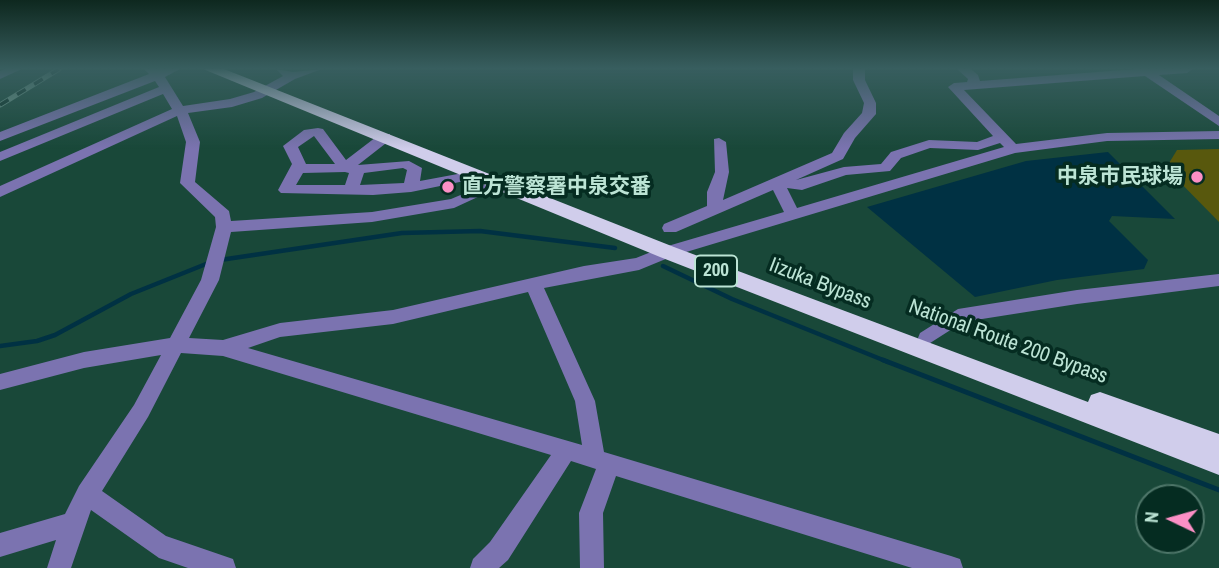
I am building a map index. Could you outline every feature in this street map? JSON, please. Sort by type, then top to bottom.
[{"type":"highway","name":"Iizuka Bypass","points":[[306,96],[385,137],[667,252],[1219,463]]},
{"type":"highway","name":"National Route 200 Bypass","points":[[315,96],[689,247],[1219,446]]},
{"type":"street","points":[[0,138],[99,96]]},
{"type":"street","points":[[1,160],[150,96]]},
{"type":"street","points":[[59,568],[73,523],[87,494],[141,411],[211,280],[224,227],[223,215],[187,183],[193,142],[181,110],[172,96]]},
{"type":"street","points":[[0,192],[181,110],[239,102],[251,96]]},
{"type":"street","points":[[670,229],[838,156],[849,136],[869,114],[870,103],[866,96]]},
{"type":"street","points":[[962,96],[1013,149]]},
{"type":"street","points":[[1183,96],[1219,122]]},
{"type":"street","points":[[351,190],[351,168],[318,132],[309,133],[290,146],[299,164],[286,190],[351,190],[411,187],[480,174]]},
{"type":"street","points":[[223,348],[280,330],[393,317],[584,272],[639,264],[667,252],[1013,149],[1107,137],[1219,135]]},
{"type":"street","points":[[351,168],[385,137]]},
{"type":"street","points":[[776,181],[802,184],[844,171],[885,168],[896,155],[929,144],[978,146],[1002,138]]},
{"type":"street","points":[[715,210],[715,192],[722,172],[719,142]]},
{"type":"street","points":[[298,169],[404,164],[415,168],[411,187]]},
{"type":"street","points":[[776,181],[793,215]]},
{"type":"street","points":[[224,227],[372,217],[454,203],[501,183]]},
{"type":"street","points":[[927,338],[958,316],[1219,280]]},
{"type":"street","points":[[534,285],[585,401],[592,436],[602,461],[591,513],[592,568]]},
{"type":"street","points":[[0,382],[84,360],[175,345],[223,348],[396,398],[565,452],[951,568]]},
{"type":"street","points":[[482,568],[499,551],[565,452]]},
{"type":"street","points":[[87,494],[159,546],[224,568]]},
{"type":"street","points":[[0,545],[73,523]]},
{"type":"shaded area","name":"中泉市民球場","points":[[1219,149],[1219,222],[1166,168],[1177,150]]},
{"type":"water","points":[[1108,152],[1175,219],[1112,216],[1109,221],[1148,260],[1144,269],[1057,280],[975,297],[867,207],[1026,161]]},
{"type":"waterway","points":[[220,260],[402,233],[480,231],[615,248]]},
{"type":"waterway","points":[[0,346],[37,341],[55,335],[131,294],[211,262]]},
{"type":"waterway","points":[[663,266],[732,299],[884,360]]},
{"type":"waterway","points":[[884,360],[1219,490]]},
{"type":"waterway","points":[[884,360],[888,362]]},
{"type":"railway","points":[[0,105],[16,96]]},
{"type":"place","name":"中泉市民球場","points":[[1197,177]]},
{"type":"place","name":"直方警察署中泉交番","points":[[448,187]]}]
